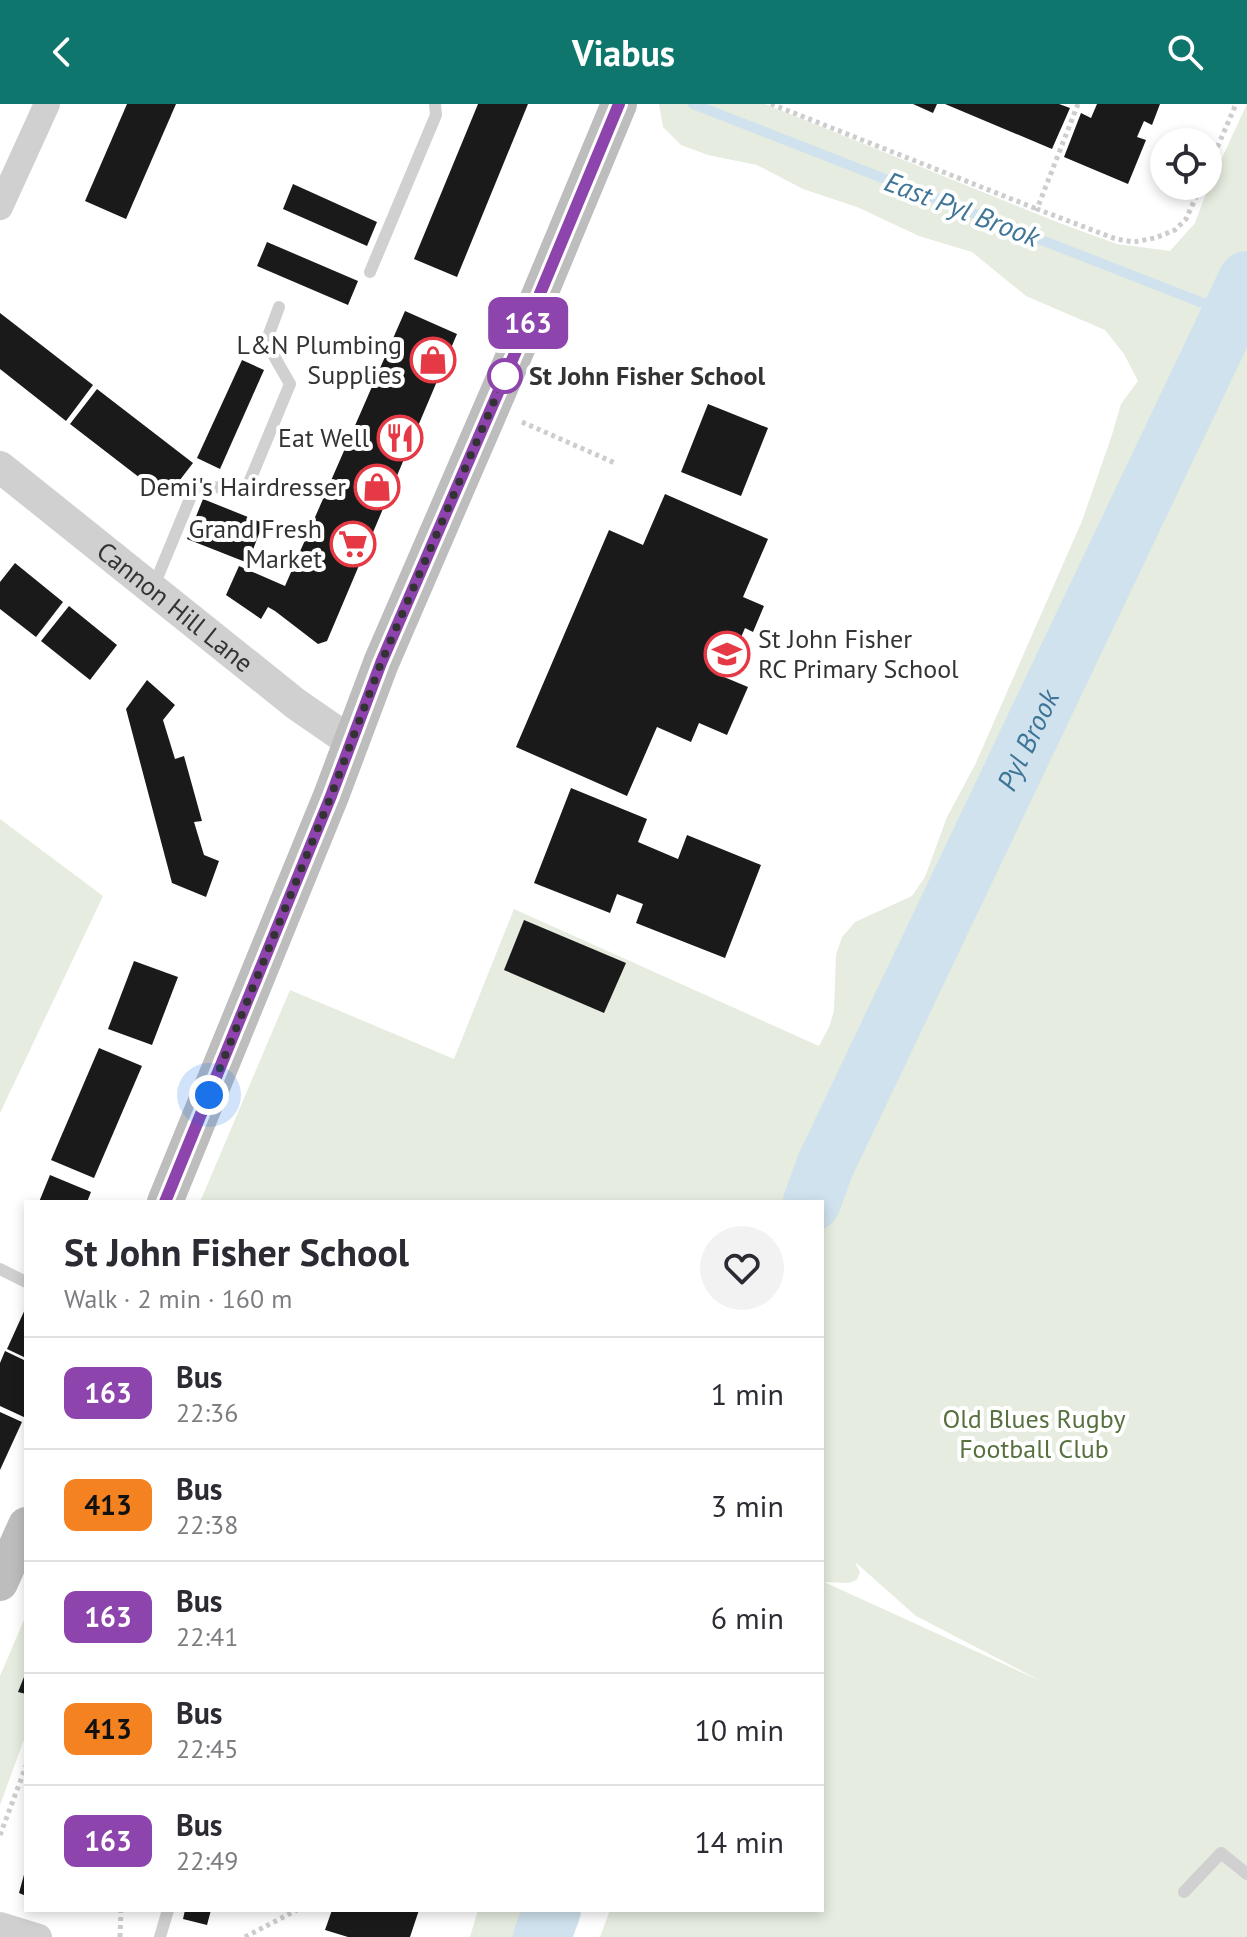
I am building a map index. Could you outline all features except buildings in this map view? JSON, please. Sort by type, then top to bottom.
[{"type":"main road","points":[[166,1200],[267,954],[381,663],[619,104]]},
{"type":"main road","points":[[0,1583],[24,1529]]},
{"type":"street","points":[[0,207],[47,104]]},
{"type":"street","name":"Cannon Hill Lane","points":[[0,467],[296,704],[351,742]]},
{"type":"street","points":[[0,1925],[39,1937]]},
{"type":"lane","points":[[370,272],[436,115],[435,104]]},
{"type":"lane","points":[[153,590],[194,489],[248,485],[290,384],[266,342],[279,307]]},
{"type":"lane","points":[[0,1269],[24,1281]]},
{"type":"lane","points":[[1184,1892],[1221,1853],[1247,1874]]},
{"type":"lane","points":[[160,1937],[167,1912]]},
{"type":"path","points":[[771,104],[1116,239],[1134,242],[1175,230],[1186,219],[1195,200]]},
{"type":"path","points":[[1037,209],[1078,104]]},
{"type":"path","points":[[1222,136],[1236,104]]},
{"type":"path","points":[[492,408],[615,463]]},
{"type":"path","points":[[0,1835],[24,1771]]},
{"type":"path","points":[[120,1937],[121,1912]]},
{"type":"path","points":[[245,1937],[293,1912]]},
{"type":"green space","name":"Old Blues Rugby Football Club","points":[[659,104],[765,104],[1117,244],[1170,251],[1195,223],[1204,200],[1222,200],[1222,158],[1247,104],[1247,1937],[600,1937],[609,1912],[824,1912],[824,1582],[824,1200],[201,1200],[290,990],[454,1059],[514,909],[819,1046],[834,1011],[836,955],[842,937],[855,922],[912,896],[925,877],[947,817],[975,765],[1082,521],[1121,404],[1138,381],[1124,354],[1105,330],[1026,296],[972,252],[919,236],[857,207],[803,189],[757,165],[708,155],[681,145],[663,127]],"holes":[[[855,1562],[916,1616],[1043,1682],[824,1582],[848,1583],[857,1580],[860,1572]]]},
{"type":"green space","points":[[0,819],[103,896],[0,1113]]},
{"type":"green space","points":[[24,1620],[24,1739],[0,1805],[0,1676]]},
{"type":"green space","points":[[477,1912],[577,1912],[567,1937],[470,1937]]},
{"type":"waterway","name":"East Pyl Brook","points":[[693,104],[1231,314]]},
{"type":"waterway","name":"Pyl Brook","points":[[813,1200],[825,1166],[1247,280]]},
{"type":"waterway","name":"Pyl Brook","points":[[542,1937],[551,1912]]},
{"type":"bus line","name":"163","points":[[166,1200],[331,796],[381,663],[619,104]]},
{"type":"place","name":"L&N Plumbing Supplies","points":[[433,360]]},
{"type":"place","name":"St John Fisher School","points":[[505,376]]},
{"type":"place","name":"Eat Well","points":[[400,438]]},
{"type":"place","name":"Demi's Hairdresser","points":[[377,487]]},
{"type":"place","name":"Grand Fresh Market","points":[[353,544]]},
{"type":"place","name":"St John Fisher RC Primary School","points":[[727,654]]},
{"type":"route","points":[[209,1095],[331,796],[381,663],[505,376]]}]
